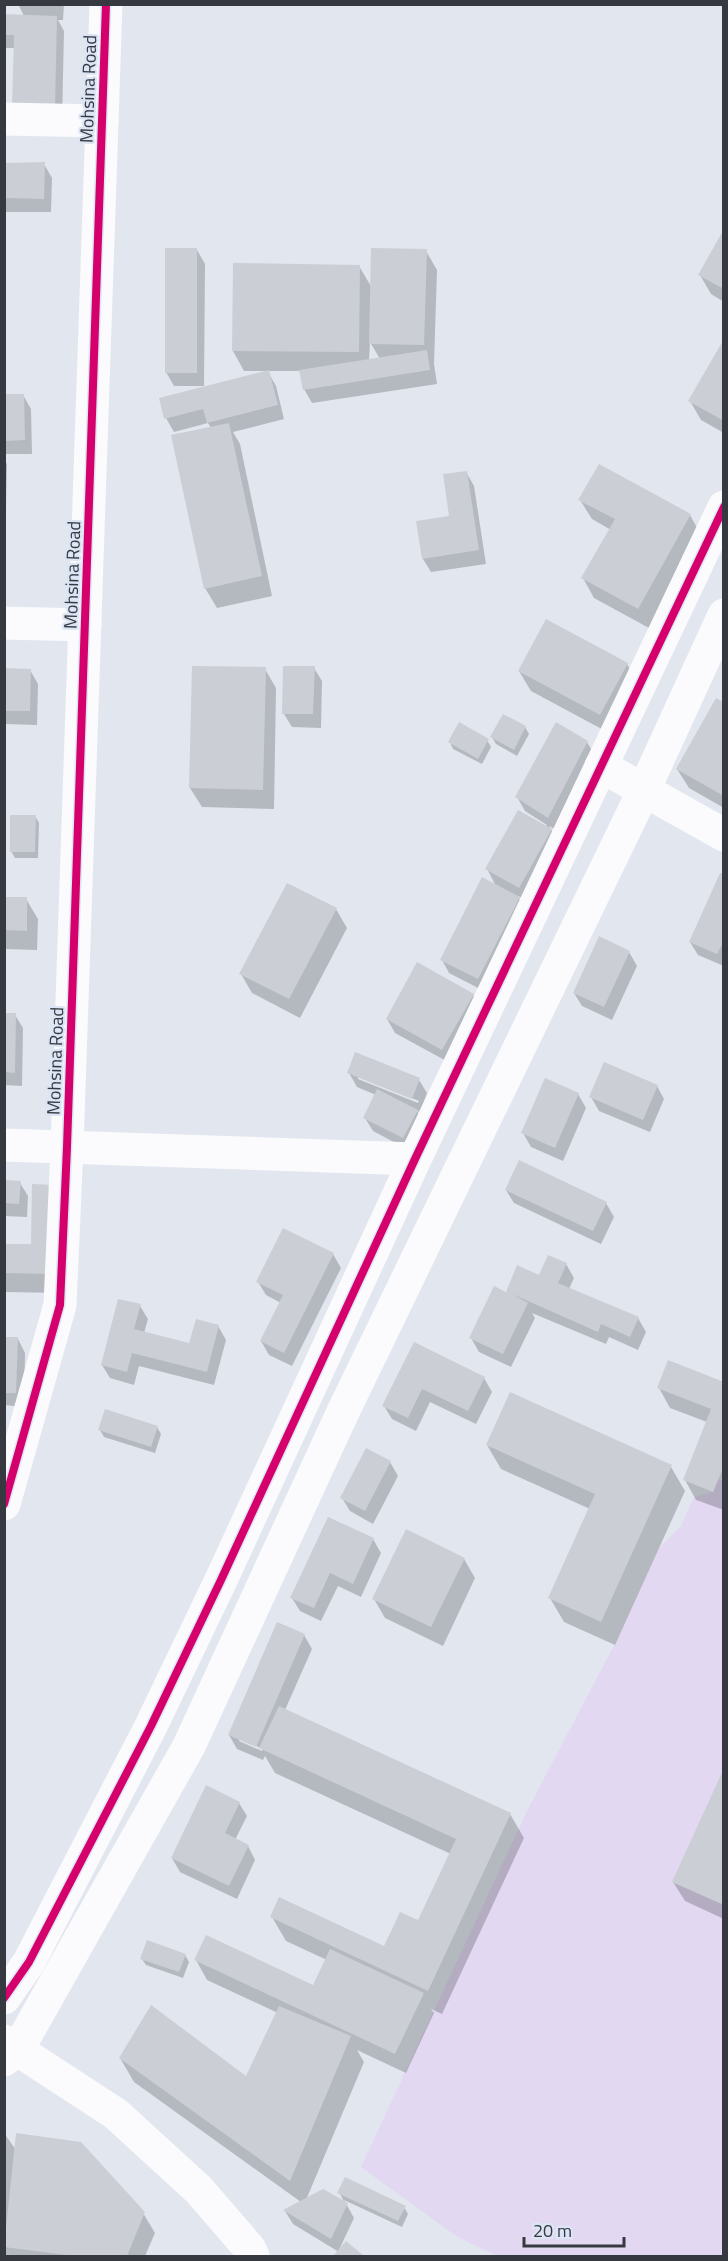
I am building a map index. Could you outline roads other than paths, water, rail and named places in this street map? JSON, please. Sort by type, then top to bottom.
[{"type":"street","name":"Mohsina Road","points":[[4,1504],[60,1305],[68,1147],[106,4]]},
{"type":"street","points":[[4,119],[102,121]]},
{"type":"street","points":[[4,1998],[29,1962],[151,1726],[221,1580],[415,1159],[723,507]]},
{"type":"street","points":[[253,2256],[249,2248],[199,2190],[116,2114],[9,2050],[189,1746],[342,1414],[644,790],[723,615]]},
{"type":"street","points":[[4,623],[85,625]]},
{"type":"street","points":[[601,766],[723,835]]},
{"type":"street","points":[[441,1105],[482,1126]]},
{"type":"street","points":[[4,1145],[415,1159]]},
{"type":"street","points":[[304,1396],[342,1414]]},
{"type":"street","points":[[221,1580],[257,1596]]},
{"type":"street","points":[[151,1726],[189,1746]]}]
